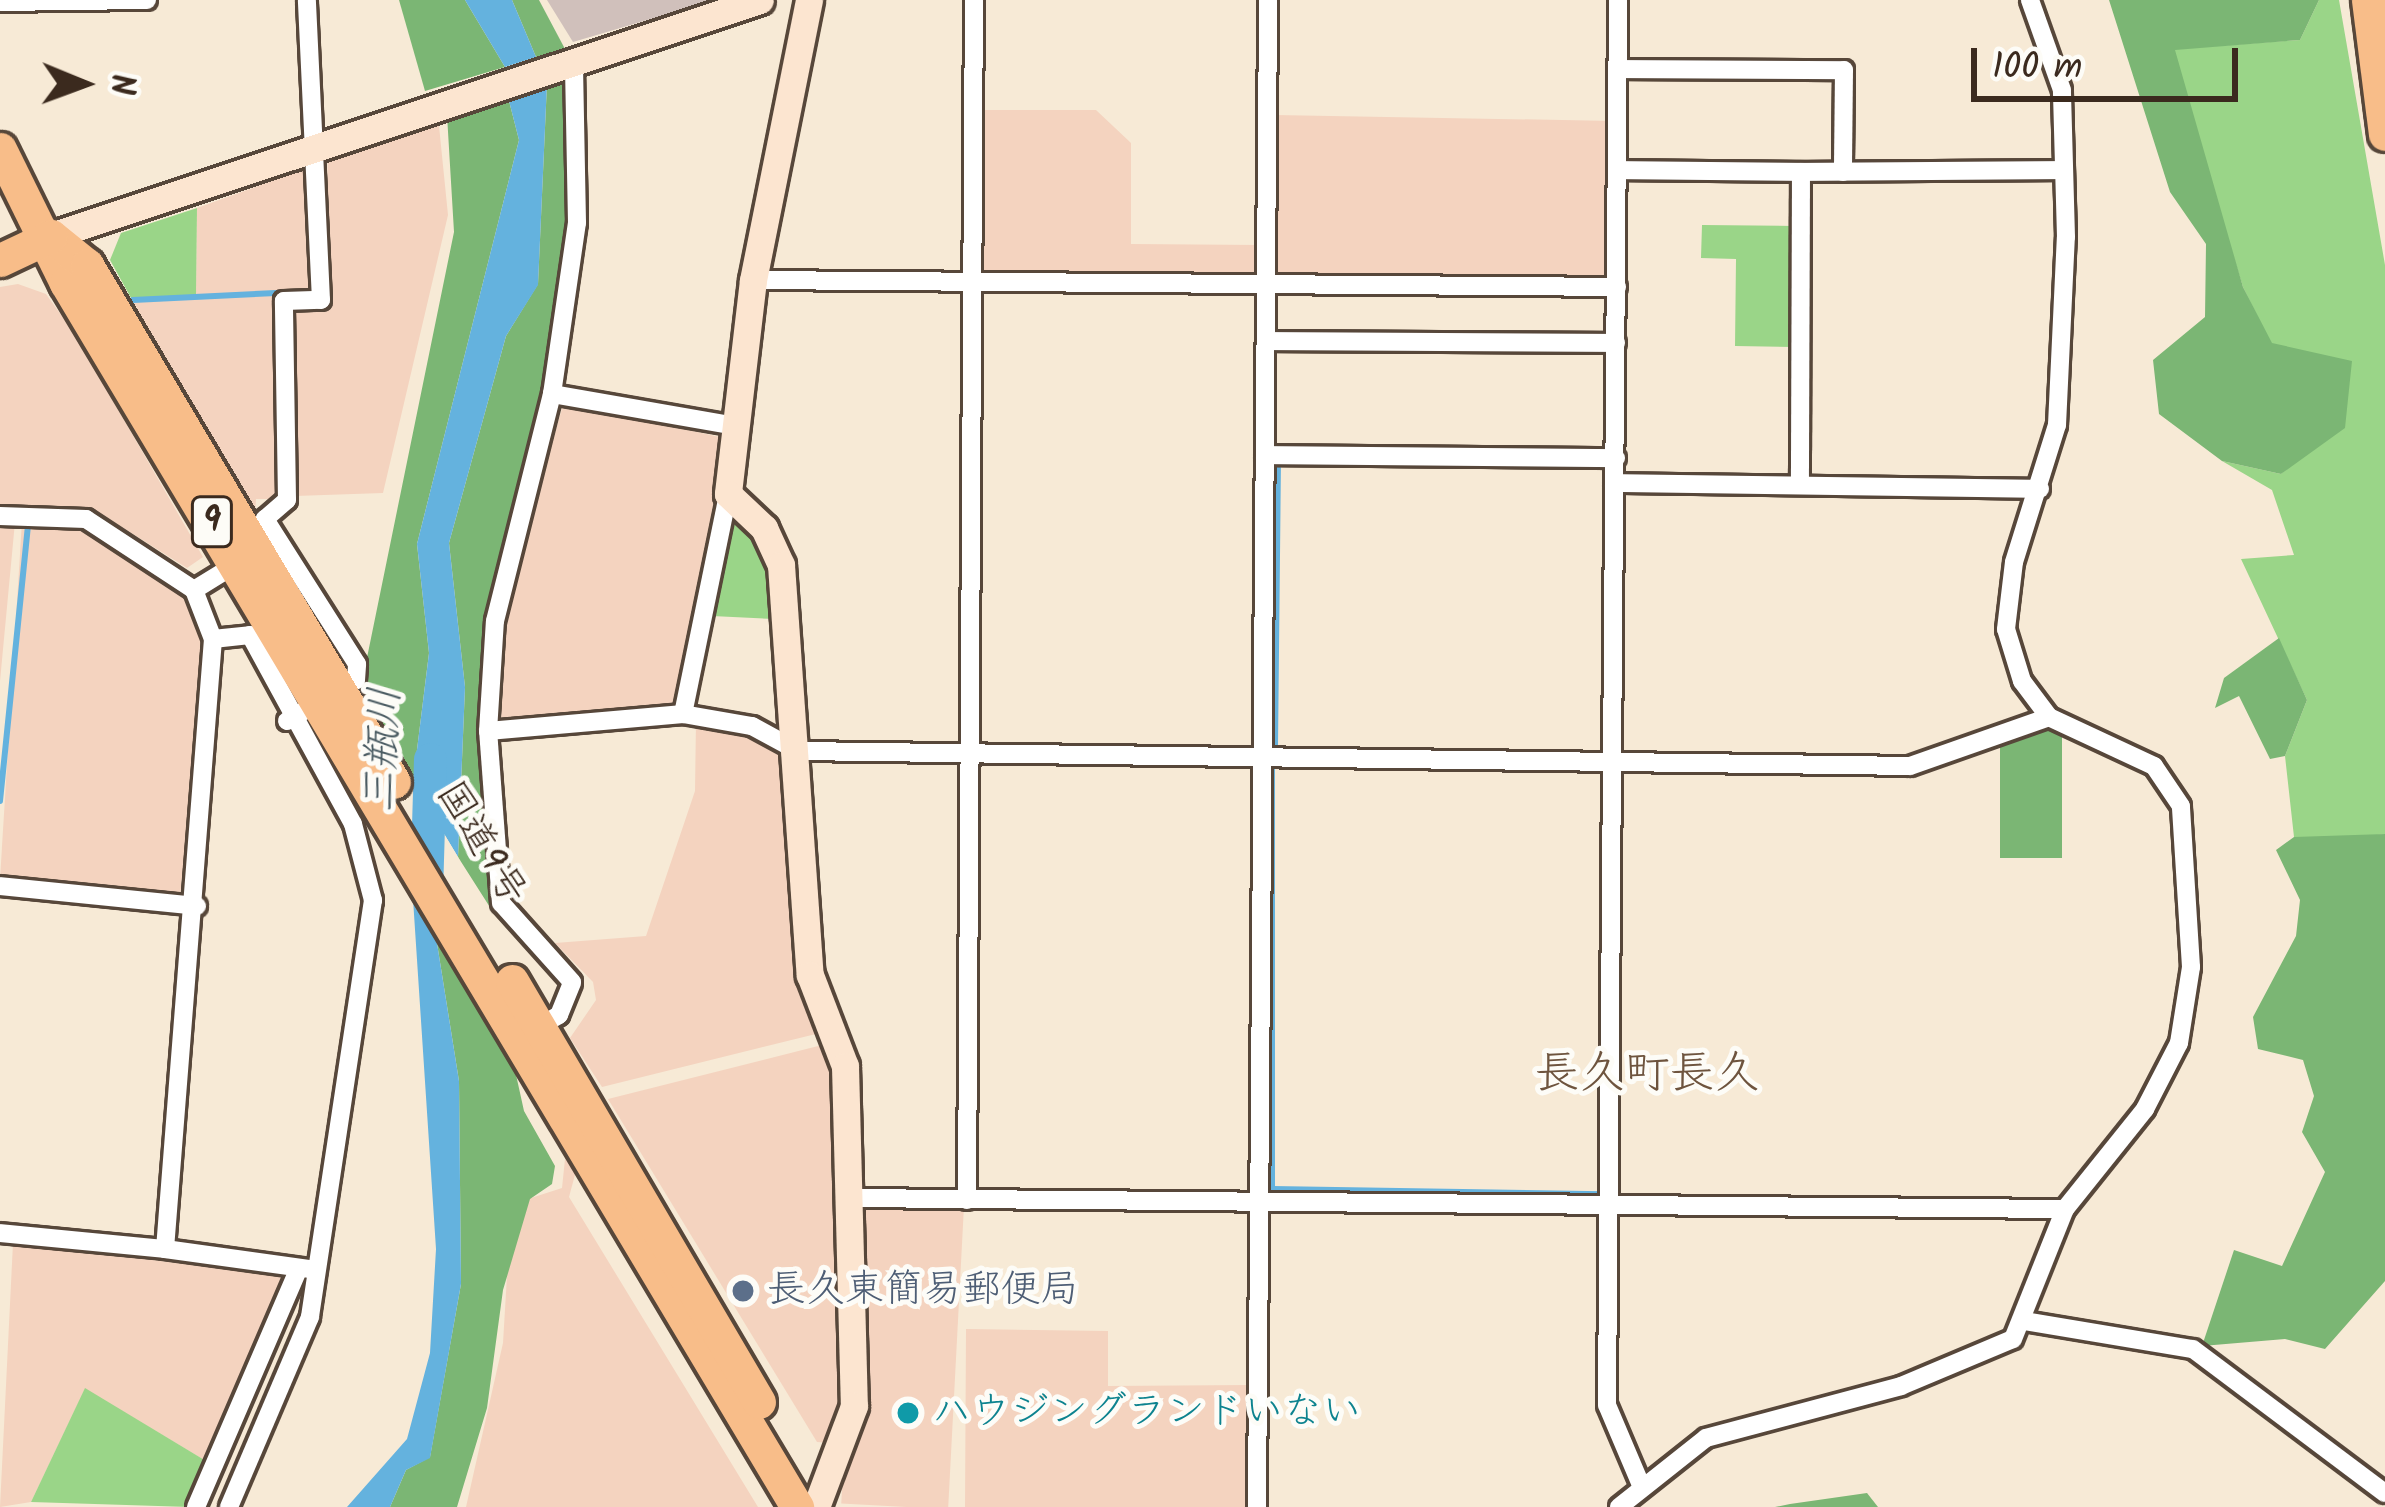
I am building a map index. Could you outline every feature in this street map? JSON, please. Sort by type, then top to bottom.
[{"type":"highway","points":[[2368,0],[2385,134]]},
{"type":"highway","name":"国道9号","points":[[0,149],[52,236],[87,266],[247,558],[330,695],[381,805],[525,1025],[814,1506]]},
{"type":"highway","points":[[0,260],[52,236]]},
{"type":"highway","name":"国道9号","points":[[330,695],[370,742],[513,982],[525,1025]]},
{"type":"street","points":[[4,1],[147,0]]},
{"type":"street","points":[[287,721],[330,695],[357,664],[265,519],[286,500],[284,302],[320,300],[307,0]]},
{"type":"street","points":[[52,236],[314,142],[760,0]]},
{"type":"street","points":[[683,714],[728,494],[753,280],[809,0]]},
{"type":"street","points":[[968,1200],[974,0]]},
{"type":"street","points":[[1257,1507],[1268,0]]},
{"type":"street","points":[[1618,0],[1607,1405],[1641,1485]]},
{"type":"street","points":[[1619,1507],[1706,1438],[1962,1366],[2025,1321],[2065,1209],[2145,1109],[2179,1043],[2190,993],[2187,836],[2154,766],[2049,717],[2022,681],[2006,629],[2057,425],[2062,90],[2030,0]]},
{"type":"street","points":[[525,1025],[559,1015],[572,982],[501,903],[488,730],[495,621],[552,394],[577,223],[567,63]]},
{"type":"street","points":[[1618,70],[1844,70],[1843,172]]},
{"type":"street","points":[[1618,170],[2062,170]]},
{"type":"street","points":[[1800,485],[1801,172]]},
{"type":"street","points":[[753,280],[1617,287]]},
{"type":"street","points":[[1266,341],[1616,343]]},
{"type":"street","points":[[552,394],[736,427]]},
{"type":"street","points":[[1264,455],[1616,458]]},
{"type":"street","points":[[1615,483],[2040,489]]},
{"type":"street","points":[[728,494],[764,529],[781,565],[798,751],[810,975],[845,1066],[854,1406],[814,1506]]},
{"type":"street","points":[[0,516],[86,519],[194,590],[213,639],[196,906],[165,1249]]},
{"type":"street","points":[[194,590],[247,558]]},
{"type":"street","points":[[213,639],[250,634],[287,721],[353,824],[373,900],[320,1270],[229,1507]]},
{"type":"street","points":[[488,730],[683,714],[752,726],[798,751],[1613,766],[1910,766],[2049,717]]},
{"type":"street","points":[[0,886],[196,906]]},
{"type":"street","points":[[850,1198],[2065,1209]]},
{"type":"street","points":[[0,1233],[320,1270]]},
{"type":"street","points":[[196,1507],[298,1268]]},
{"type":"street","points":[[2025,1321],[2193,1349],[2385,1493]]},
{"type":"shaded area","points":[[547,0],[715,0],[573,42]]},
{"type":"shaded area","points":[[981,110],[1096,110],[1131,143],[1131,244],[1260,245],[1259,280],[983,277]]},
{"type":"shaded area","points":[[1275,115],[1614,121],[1611,284],[1272,278]]},
{"type":"shaded area","points":[[438,116],[448,215],[383,493],[295,496],[291,309],[323,305],[328,154]]},
{"type":"shaded area","points":[[305,169],[313,292],[277,293],[279,499],[256,499],[255,517],[131,298],[196,294],[197,208]]},
{"type":"shaded area","points":[[18,284],[46,294],[74,333],[203,557],[187,568],[98,512],[0,507],[0,287]]},
{"type":"shaded area","points":[[564,402],[724,438],[687,680],[672,708],[490,720],[498,625]]},
{"type":"shaded area","points":[[22,521],[86,529],[189,597],[206,639],[180,898],[0,879]]},
{"type":"shaded area","points":[[15,522],[0,681],[0,524]]},
{"type":"shaded area","points":[[696,721],[783,743],[824,1032],[602,1087],[570,1038],[596,1000],[593,982],[555,943],[646,936],[695,791]]},
{"type":"shaded area","points":[[830,1043],[844,1390],[830,1443],[817,1442],[608,1099]]},
{"type":"shaded area","points":[[565,1159],[576,1171],[569,1197],[758,1507],[466,1507],[503,1343],[513,1175],[531,1198],[562,1188]]},
{"type":"shaded area","points":[[857,1203],[964,1209],[948,1507],[841,1504]]},
{"type":"shaded area","points":[[13,1243],[285,1276],[211,1464],[85,1389],[31,1502],[0,1507]]},
{"type":"shaded area","points":[[966,1329],[1108,1331],[1108,1386],[1249,1385],[1249,1507],[965,1507]]},
{"type":"green space","points":[[399,0],[465,0],[505,67],[425,91]]},
{"type":"green space","points":[[512,0],[539,0],[565,49],[536,57]]},
{"type":"green space","points":[[2109,0],[2319,0],[2300,40],[2175,50],[2243,287],[2272,343],[2352,361],[2345,428],[2281,474],[2222,461],[2159,414],[2153,360],[2205,317],[2206,244],[2170,192]]},
{"type":"green space","points":[[2319,0],[2339,0],[2385,265],[2385,834],[2360,837],[2294,837],[2285,756],[2307,700],[2241,559],[2294,555],[2272,490],[2222,461],[2281,474],[2319,442],[2243,287],[2174,66],[2175,49],[2300,40]]},
{"type":"green space","points":[[566,78],[569,246],[554,360],[482,671],[493,912],[458,857],[465,687],[449,543],[506,336],[538,284],[547,83]]},
{"type":"green space","points":[[508,97],[519,140],[417,544],[429,653],[413,782],[360,692],[454,232],[447,115]]},
{"type":"green space","points":[[197,208],[196,295],[131,298],[110,260],[121,233]]},
{"type":"green space","points":[[1702,225],[1794,226],[1793,347],[1735,346],[1736,259],[1701,258]]},
{"type":"green space","points":[[732,509],[770,552],[774,619],[712,616]]},
{"type":"green space","points":[[2279,638],[2307,700],[2285,756],[2270,759],[2239,696],[2215,708],[2224,678]]},
{"type":"green space","points":[[2000,731],[2062,731],[2062,858],[2000,858]]},
{"type":"green space","points":[[2385,834],[2385,1281],[2325,1349],[2285,1339],[2202,1346],[2234,1250],[2282,1266],[2325,1172],[2302,1132],[2314,1096],[2303,1060],[2258,1049],[2253,1017],[2296,936],[2300,900],[2276,850],[2294,837]]},
{"type":"green space","points":[[436,937],[513,1061],[524,1111],[555,1166],[552,1184],[530,1199],[503,1290],[487,1408],[457,1507],[390,1507],[406,1470],[430,1457],[461,1284],[459,1081]]},
{"type":"green space","points":[[85,1388],[211,1464],[190,1507],[31,1502]]},
{"type":"green space","points":[[1867,1493],[1878,1507],[1775,1507],[1790,1504]]},
{"type":"water","points":[[465,0],[512,0],[536,57],[505,67]]},
{"type":"water","points":[[547,83],[538,285],[506,336],[449,543],[465,687],[458,857],[413,782],[429,653],[417,544],[519,140],[508,97]]},
{"type":"water","points":[[413,899],[436,937],[459,1081],[461,1284],[430,1458],[406,1470],[390,1507],[347,1507],[407,1439],[430,1353],[436,1249]]},
{"type":"pier","points":[[407,771],[413,782],[461,862],[408,785]]},
{"type":"waterway","points":[[133,300],[276,293]]},
{"type":"waterway","points":[[1275,746],[1278,468]]},
{"type":"waterway","points":[[0,801],[28,527]]},
{"type":"waterway","points":[[426,893],[430,759]]},
{"type":"waterway","points":[[1272,770],[1272,1189],[1603,1194]]},
{"type":"place","name":"長久東簡易郵便局","points":[[743,1291]]},
{"type":"place","name":"ハウジングランドいない","points":[[908,1413]]},
{"type":"district","name":"長久町長久","points":[[1647,1076]]},
{"type":"water label","name":"三瓶川","points":[[384,750]]}]
